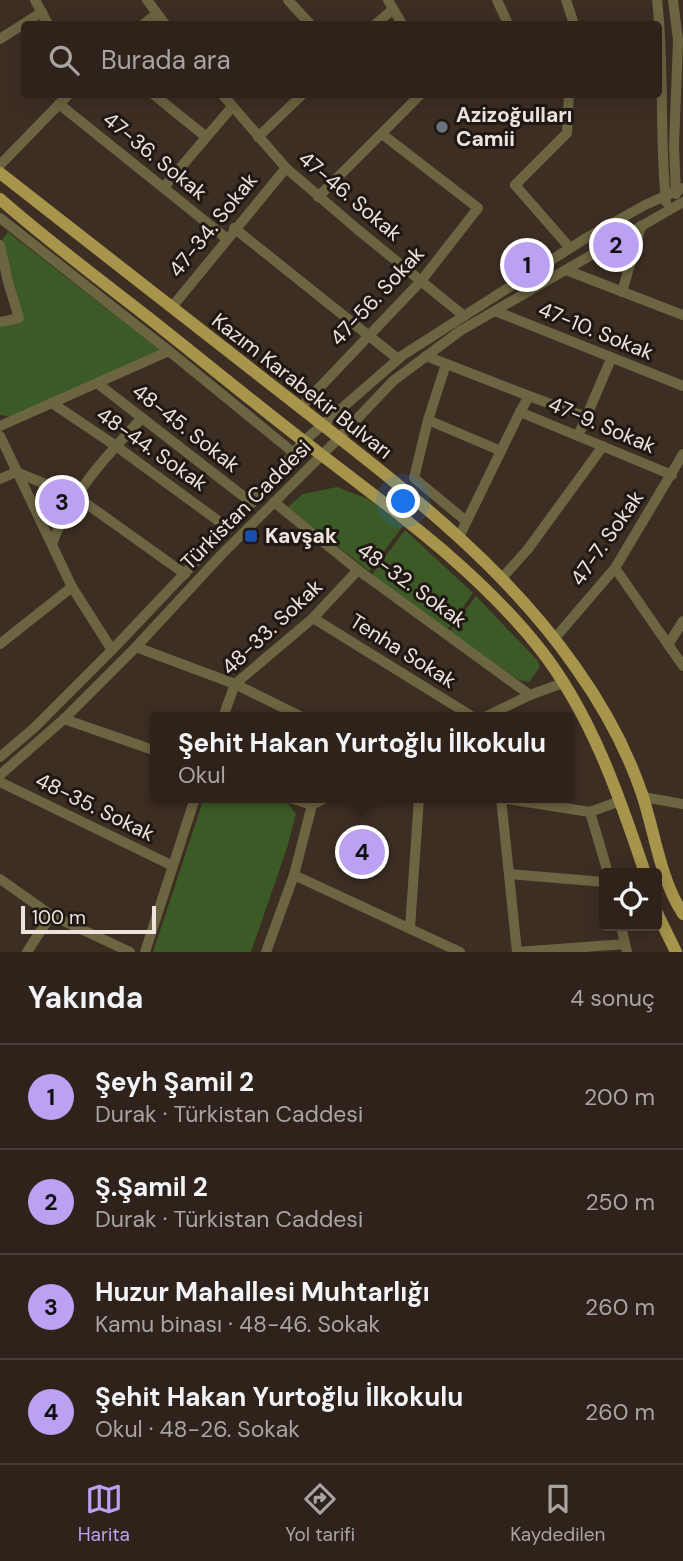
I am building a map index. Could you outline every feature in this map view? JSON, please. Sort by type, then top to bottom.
[{"type":"main road","name":"Kazım Karabekir Bulvarı","points":[[0,173],[340,438],[460,536],[502,578],[555,638],[597,700],[624,751],[677,891],[683,914]]},
{"type":"main road","name":"Kazım Karabekir Bulvarı","points":[[0,199],[415,527],[465,570],[540,649],[563,683],[596,743],[643,868]]},
{"type":"main road","points":[[662,925],[673,952]]},
{"type":"street","points":[[35,0],[46,21]]},
{"type":"street","points":[[147,0],[162,21]]},
{"type":"street","points":[[288,0],[307,21]]},
{"type":"street","points":[[497,0],[507,21]]},
{"type":"street","points":[[566,0],[574,21]]},
{"type":"street","points":[[657,0],[659,21]]},
{"type":"street","points":[[673,0],[678,40],[674,146],[681,204]]},
{"type":"street","points":[[378,21],[390,4],[400,21]]},
{"type":"street","points":[[27,21],[41,12]]},
{"type":"street","points":[[148,21],[156,14]]},
{"type":"street","points":[[0,39],[21,25]]},
{"type":"street","points":[[0,165],[65,98]]},
{"type":"street","points":[[158,98],[205,136]]},
{"type":"street","name":"47-46. Sokak","points":[[225,98],[286,167],[318,197],[464,316]]},
{"type":"street","points":[[258,137],[299,98]]},
{"type":"street","points":[[318,197],[417,98]]},
{"type":"street","points":[[569,98],[567,133],[515,186],[570,248]]},
{"type":"street","points":[[662,98],[667,211]]},
{"type":"street","name":"47-36. Sokak","points":[[59,104],[226,238]]},
{"type":"street","points":[[164,187],[232,107]]},
{"type":"street","name":"47-56. Sokak","points":[[300,408],[421,281],[478,208],[382,134]]},
{"type":"street","name":"47-34. Sokak","points":[[172,307],[286,167]]},
{"type":"street","name":"Türkistan Caddesi","points":[[0,757],[34,728],[112,650],[252,503],[304,441],[398,359],[570,248],[645,205],[679,190]]},
{"type":"street","name":"Türkistan Caddesi","points":[[0,775],[64,719],[136,647],[393,381],[460,331],[681,204]]},
{"type":"street","points":[[0,218],[170,351],[294,453]]},
{"type":"street","points":[[622,292],[642,226]]},
{"type":"street","points":[[234,228],[398,359]]},
{"type":"street","points":[[0,245],[19,318],[0,322]]},
{"type":"street","points":[[566,270],[683,315]]},
{"type":"street","name":"47-10. Sokak","points":[[495,311],[683,386]]},
{"type":"street","points":[[0,426],[170,351]]},
{"type":"street","name":"47-9. Sokak","points":[[426,356],[529,396],[520,412],[671,475]]},
{"type":"street","points":[[578,436],[611,359]]},
{"type":"street","points":[[446,364],[428,420],[414,478],[467,522]]},
{"type":"street","name":"48-45. Sokak","points":[[97,383],[252,503]]},
{"type":"street","points":[[529,396],[586,417]]},
{"type":"street","name":"48-44. Sokak","points":[[52,403],[228,528]]},
{"type":"street","points":[[460,536],[520,412]]},
{"type":"street","points":[[52,544],[60,523],[77,497],[116,446],[142,418]]},
{"type":"street","points":[[428,420],[501,451]]},
{"type":"street","points":[[0,436],[72,587],[112,650]]},
{"type":"street","points":[[502,578],[528,549],[603,446]]},
{"type":"street","name":"47-7. Sokak","points":[[555,638],[615,568],[683,454]]},
{"type":"street","points":[[0,479],[16,472],[77,497],[185,574]]},
{"type":"street","name":"48-32. Sokak","points":[[274,502],[358,570],[530,695]]},
{"type":"street","points":[[615,568],[683,666]]},
{"type":"street","name":"48-33. Sokak","points":[[225,712],[235,684],[313,618],[358,570]]},
{"type":"street","points":[[0,628],[3,642],[72,587]]},
{"type":"street","name":"Tenha Sokak","points":[[313,618],[465,712]]},
{"type":"street","points":[[668,645],[683,621]]},
{"type":"street","points":[[136,647],[235,684],[292,712]]},
{"type":"street","points":[[496,712],[563,683]]},
{"type":"street","points":[[64,719],[150,749]]},
{"type":"street","name":"48-35. Sokak","points":[[0,782],[173,866]]},
{"type":"street","points":[[642,797],[683,804]]},
{"type":"street","points":[[533,803],[590,812],[620,801]]},
{"type":"street","points":[[145,952],[193,803]]},
{"type":"street","points":[[304,803],[312,806]]},
{"type":"street","points":[[266,952],[294,874],[312,806],[317,803]]},
{"type":"street","points":[[410,928],[419,803]]},
{"type":"street","points":[[502,803],[517,952],[626,948]]},
{"type":"street","points":[[590,812],[607,868]]},
{"type":"street","points":[[294,874],[460,952]]},
{"type":"street","points":[[509,874],[599,882]]},
{"type":"street","points":[[0,879],[51,915],[130,952]]},
{"type":"street","points":[[27,952],[51,915]]},
{"type":"green space","points":[[8,232],[161,351],[12,417],[0,415],[0,326],[23,320],[3,248],[3,238]]},
{"type":"green space","points":[[337,487],[368,499],[403,526],[369,571],[288,507],[303,494]]},
{"type":"green space","points":[[405,530],[473,593],[447,630],[372,574]]},
{"type":"green space","points":[[476,596],[538,661],[540,667],[529,682],[519,680],[449,632]]},
{"type":"green space","points":[[202,803],[288,803],[296,814],[251,952],[153,952]]},
{"type":"place","name":"Azizoğulları Camii","points":[[442,127]]},
{"type":"place","name":"Ş.Şamil 2","points":[[616,245]]},
{"type":"place","name":"Şeyh Şamil 2","points":[[527,265]]},
{"type":"place","name":"Huzur Mahallesi Muhtarlığı","points":[[62,502]]},
{"type":"place","name":"Kavşak","points":[[251,536]]},
{"type":"place","name":"Şehit Hakan Yurtoğlu İlkokulu","points":[[362,852]]}]
